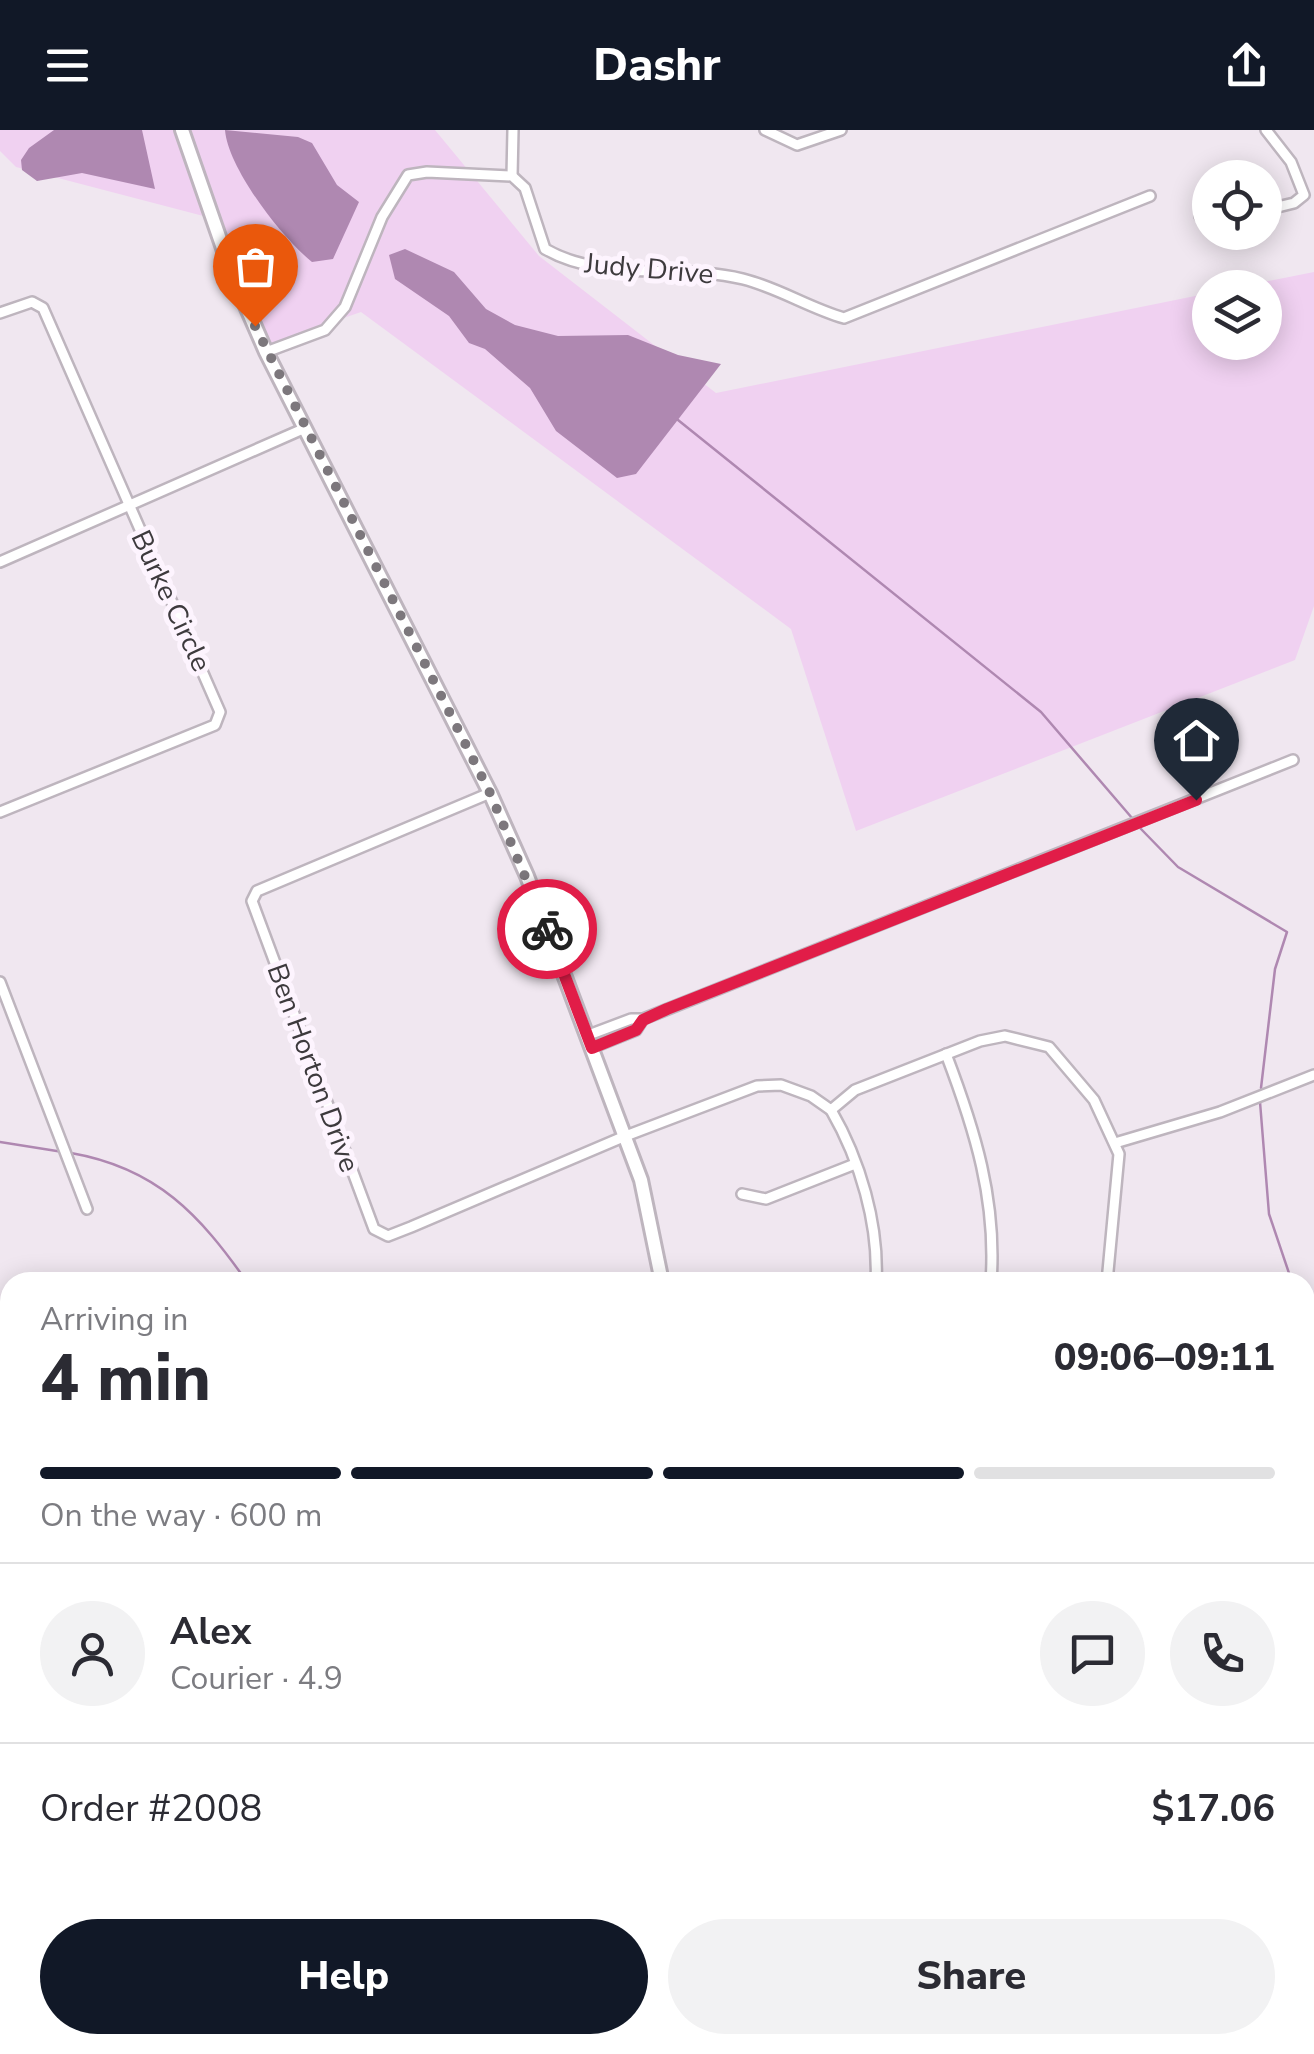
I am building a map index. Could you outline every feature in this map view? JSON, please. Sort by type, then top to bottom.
[{"type":"main road","points":[[182,130],[232,274],[266,352],[490,793],[527,876],[652,1217],[660,1272]]},
{"type":"street","points":[[266,352],[325,330],[345,307],[382,217],[408,175],[427,172],[512,176],[513,130]]},
{"type":"street","points":[[765,130],[797,145],[840,130]]},
{"type":"street","points":[[1266,130],[1299,179],[1304,196],[1282,206]]},
{"type":"street","name":"Judy Drive","points":[[512,176],[524,188],[544,249],[562,259],[600,268],[742,279],[844,318],[1150,196]]},
{"type":"street","name":"Burke Circle","points":[[0,314],[32,302],[43,308],[220,712],[214,725],[0,812]]},
{"type":"street","points":[[0,562],[303,429]]},
{"type":"street","points":[[589,1042],[631,1019],[643,1020],[1293,760]]},
{"type":"street","name":"Ben Horton Drive","points":[[490,793],[258,891],[252,901],[366,1211],[374,1229],[388,1236],[623,1137]]},
{"type":"street","points":[[0,982],[88,1209]]},
{"type":"street","points":[[831,1110],[855,1090],[946,1054],[1005,1036],[1048,1047],[1094,1100],[1116,1142],[1120,1181],[1109,1272]]},
{"type":"street","points":[[946,1054],[982,1158],[990,1206],[991,1272]]},
{"type":"street","points":[[1116,1142],[1220,1112],[1314,1074]]},
{"type":"street","points":[[623,1137],[757,1086],[782,1085],[811,1096],[831,1110],[855,1164],[872,1219],[875,1272]]},
{"type":"street","points":[[742,1194],[766,1198],[855,1164]]},
{"type":"shaded area","points":[[0,130],[435,130],[539,256],[716,393],[1192,297],[1192,360],[1282,360],[1282,278],[1314,272],[1314,606],[1295,660],[856,831],[791,629],[361,312],[269,344],[211,218],[16,167],[0,151]]},
{"type":"shaded area","points":[[54,130],[142,130],[155,189],[82,173],[37,181],[22,170],[21,160],[29,148]]},
{"type":"shaded area","points":[[225,130],[298,137],[312,143],[337,185],[359,202],[333,259],[312,262],[286,236],[246,182],[228,146]]},
{"type":"shaded area","points":[[405,249],[454,272],[486,309],[515,325],[558,336],[628,335],[678,355],[721,364],[636,474],[617,478],[556,431],[530,388],[485,349],[469,343],[449,316],[395,279],[389,255]]},
{"type":"waterway","points":[[678,420],[1041,712],[1132,818]]},
{"type":"waterway","points":[[1141,829],[1178,867],[1287,932],[1275,969],[1261,1088]]},
{"type":"waterway","points":[[1260,1102],[1269,1214],[1289,1272]]},
{"type":"waterway","points":[[0,1142],[63,1152]]},
{"type":"waterway","points":[[71,1153],[128,1170],[174,1198],[212,1236],[239,1272]]},
{"type":"way so far","points":[[255,326],[303,429],[490,793],[547,929]]},
{"type":"route","points":[[547,929],[592,1048],[636,1030],[643,1020],[667,1009],[1196,800]]}]
